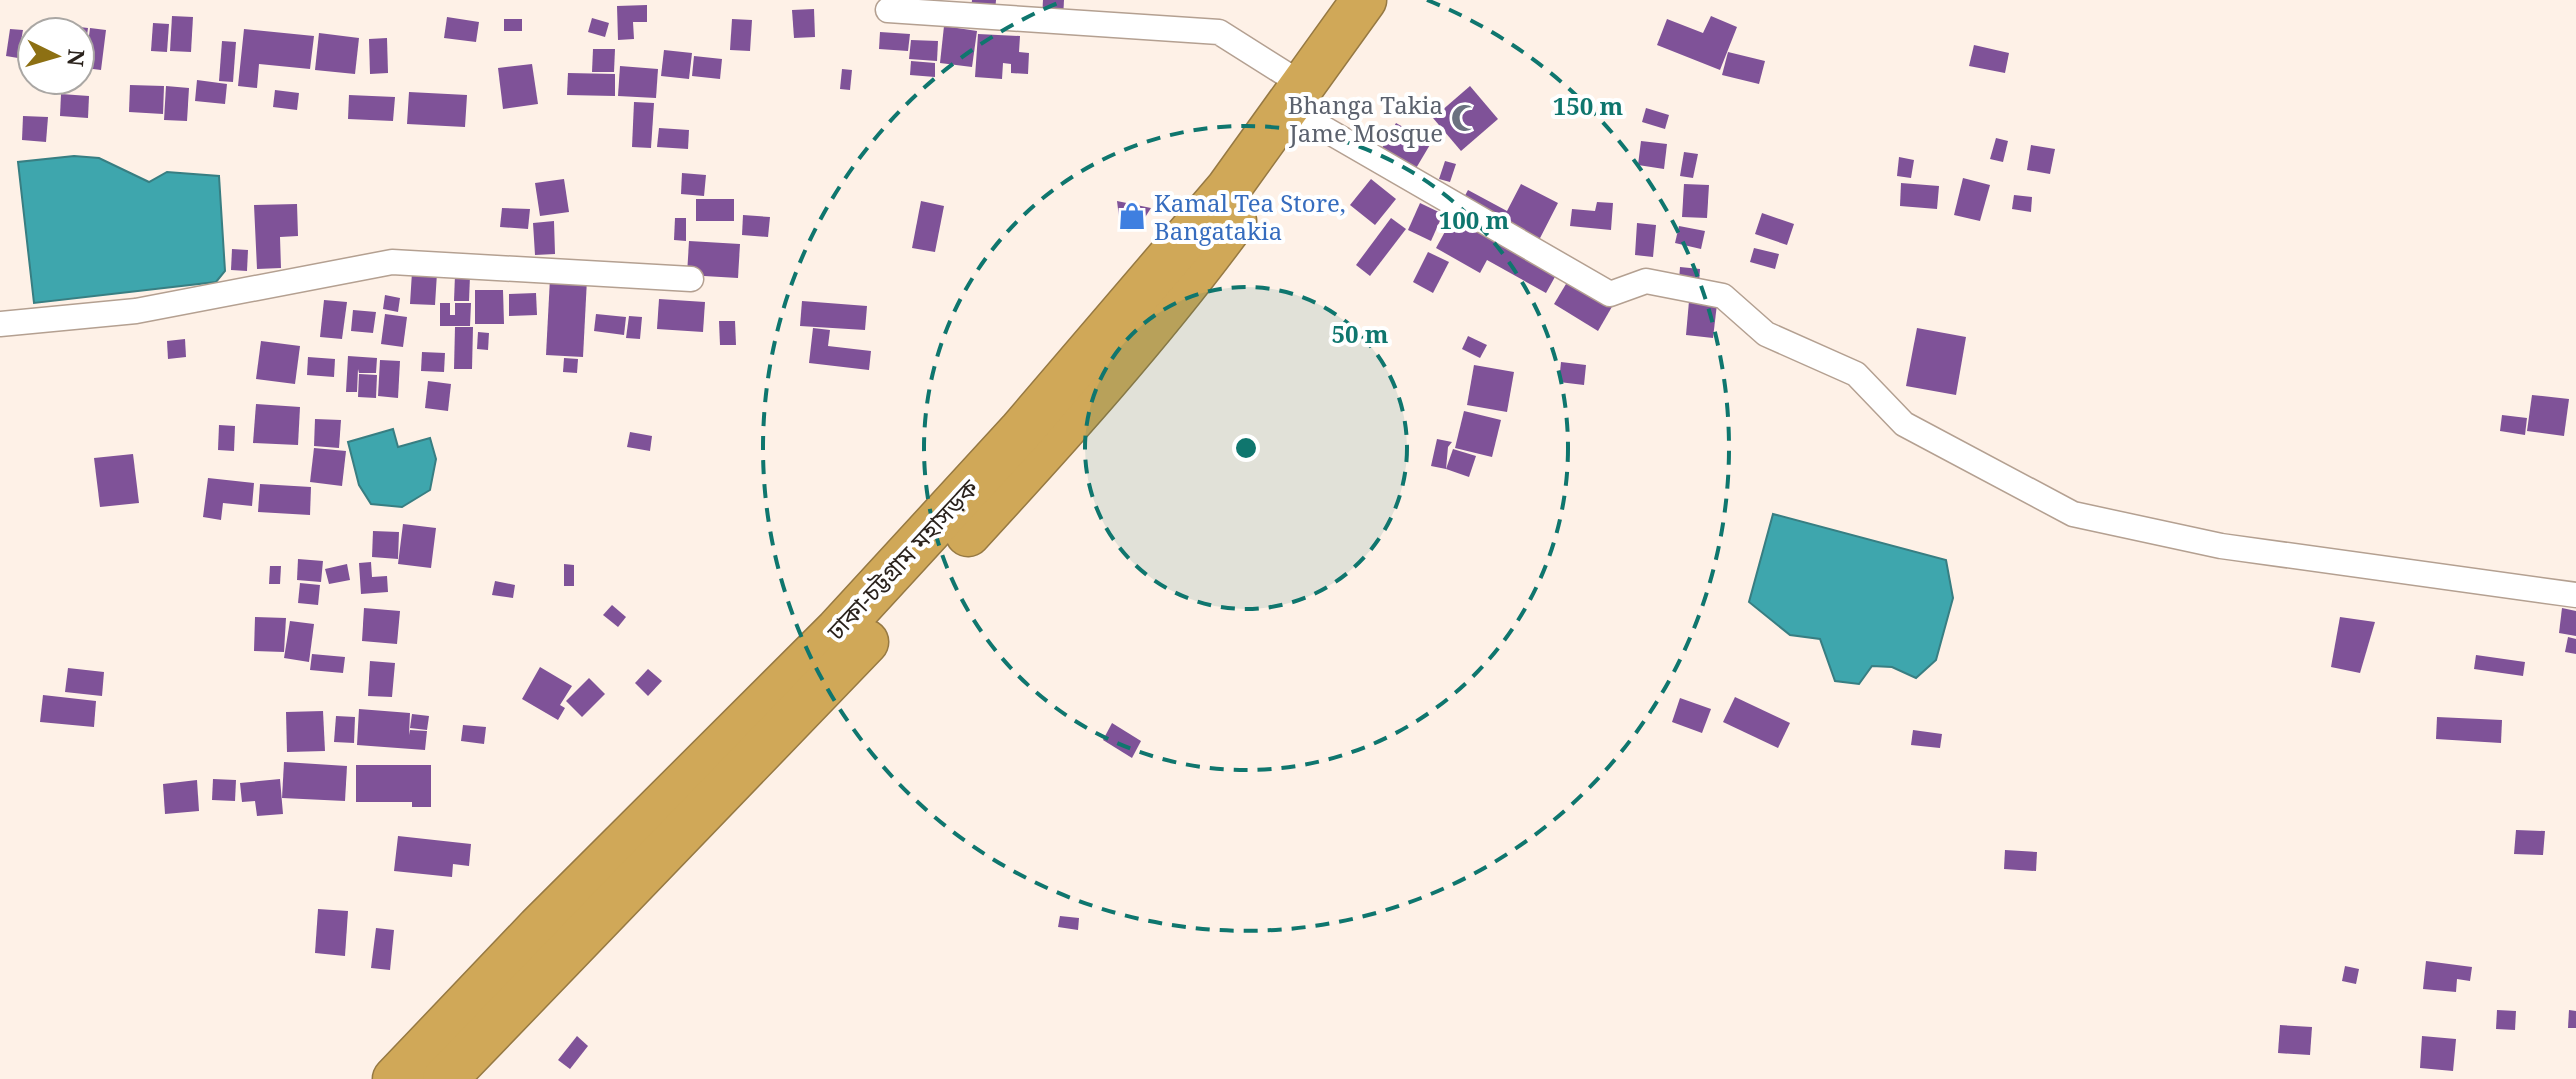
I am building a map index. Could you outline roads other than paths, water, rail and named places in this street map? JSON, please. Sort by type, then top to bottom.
[{"type":"highway","name":"ঢাকা-চট্টগ্রাম মহাসড়ক","points":[[445,1079],[839,671],[1059,436],[1193,277],[1306,102],[1364,0]]},
{"type":"highway","name":"ঢাকা-চট্টগ্রাম মহাসড়ক","points":[[395,1079],[539,928],[838,630],[905,558],[1020,432],[1228,189],[1397,0]]},
{"type":"street","points":[[888,10],[1219,32],[1306,102],[1610,294],[1646,281],[1723,296],[1766,334],[1856,374],[1904,424],[2073,514],[2221,546],[2576,595]]},
{"type":"street","points":[[0,324],[136,311],[392,262],[691,279]]},
{"type":"water","points":[[74,156],[99,158],[149,182],[167,172],[219,176],[225,271],[216,282],[34,303],[18,162]]},
{"type":"water","points":[[393,429],[398,447],[430,438],[436,459],[430,490],[402,507],[371,504],[359,485],[348,442]]},
{"type":"water","points":[[1773,514],[1946,560],[1953,598],[1936,660],[1916,678],[1892,667],[1872,666],[1859,684],[1835,681],[1820,639],[1790,635],[1749,602]]},
{"type":"place","name":"Bhanga Takia Jame Mosque","points":[[1465,118]]},
{"type":"place","name":"Kamal Tea Store, Bangatakia","points":[[1132,216]]}]
